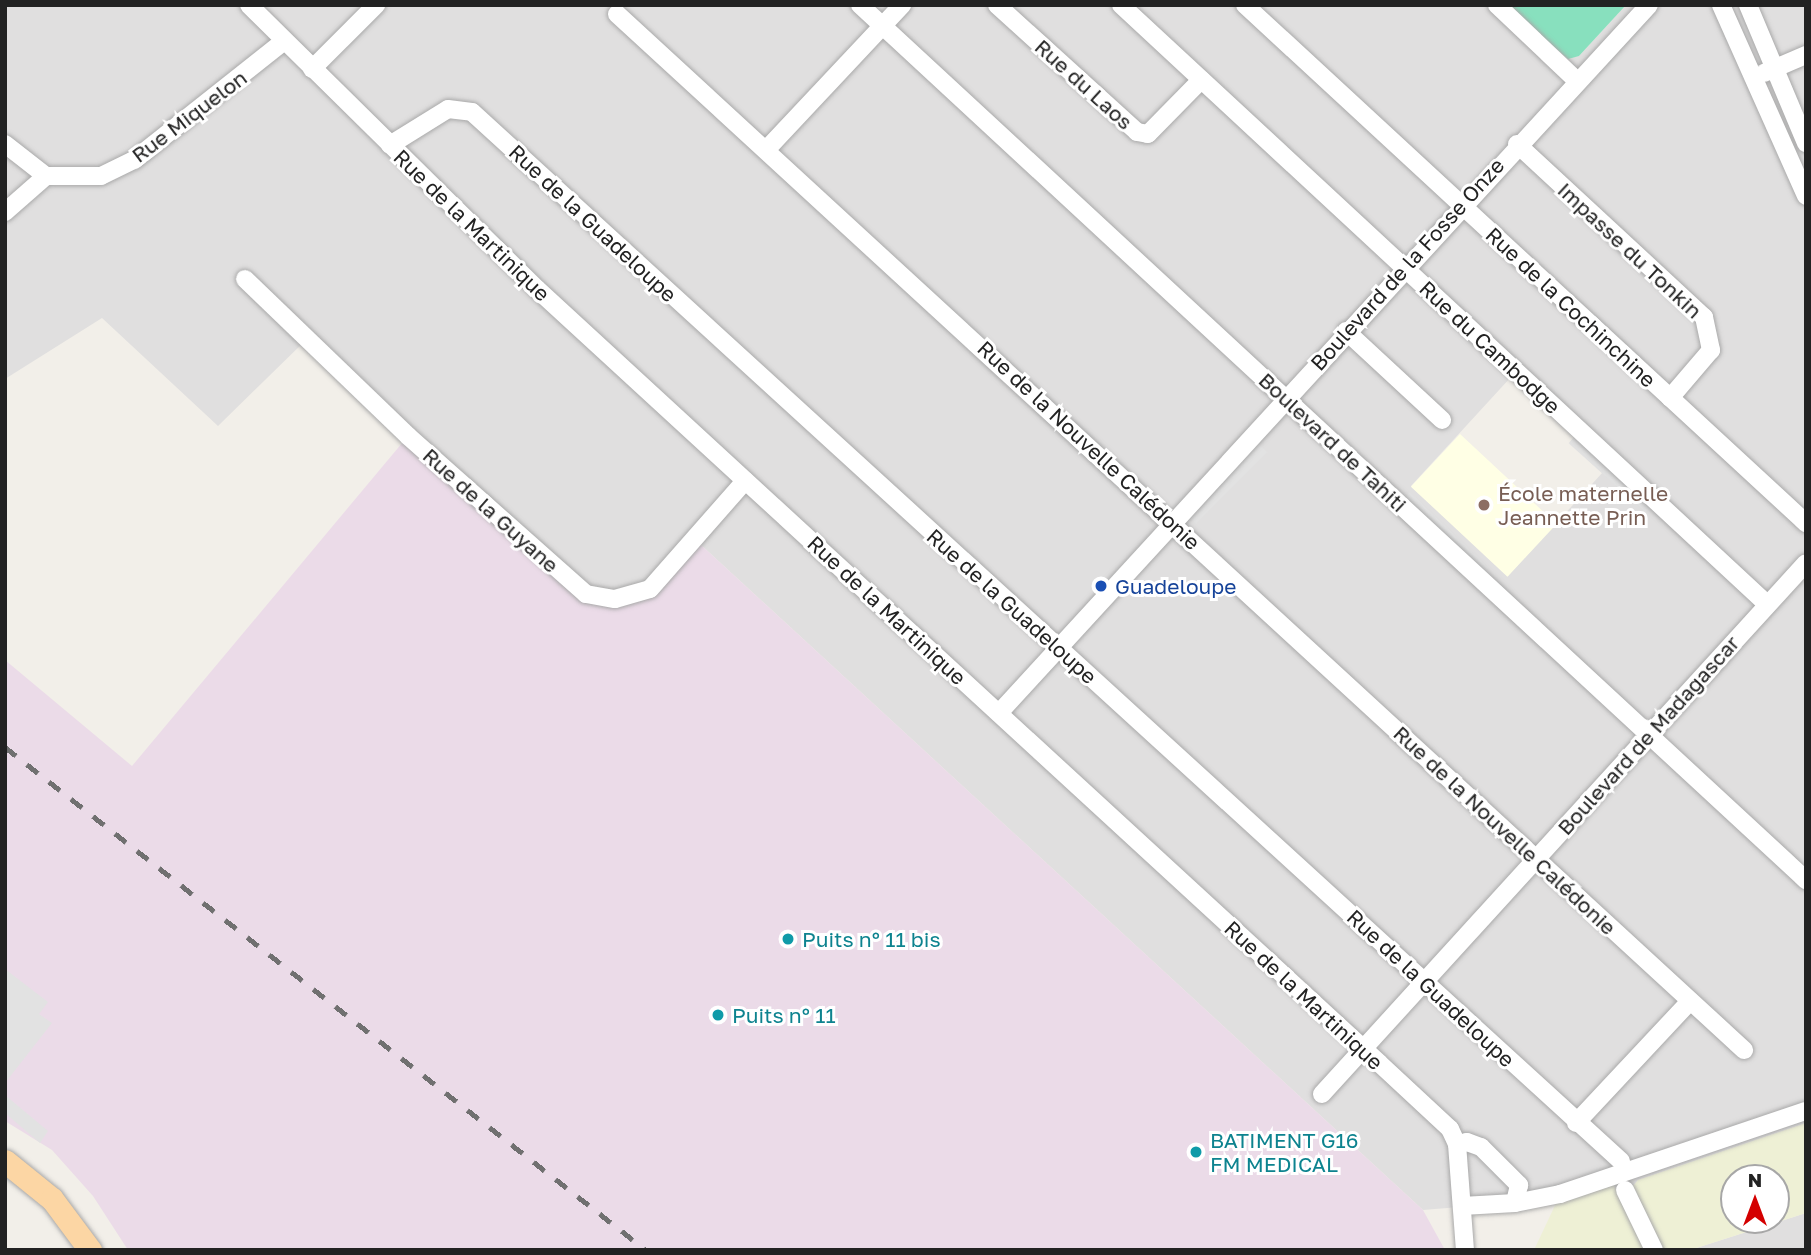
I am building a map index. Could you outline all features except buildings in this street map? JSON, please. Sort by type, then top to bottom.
[{"type":"main road","points":[[5,1160],[52,1199],[90,1250]]},
{"type":"street","name":"Rue de la Martinique","points":[[249,5],[283,42],[537,289],[1450,1129],[1457,1144]]},
{"type":"street","points":[[312,69],[376,5]]},
{"type":"street","name":"Boulevard de Tahiti","points":[[860,5],[1806,880]]},
{"type":"street","points":[[766,150],[902,5]]},
{"type":"street","name":"Rue du Laos","points":[[997,5],[1137,132],[1148,134],[1201,79]]},
{"type":"street","name":"Rue du Cambodge","points":[[1121,5],[1767,604]]},
{"type":"street","name":"Rue de la Cochinchine","points":[[1245,5],[1806,523]]},
{"type":"street","points":[[1497,5],[1576,80]]},
{"type":"street","name":"Boulevard de la Fosse Onze","points":[[999,713],[1517,144],[1650,5]]},
{"type":"street","points":[[1721,5],[1806,196]]},
{"type":"street","points":[[1748,5],[1773,70],[1806,143],[1786,153]]},
{"type":"street","name":"Rue de la Nouvelle Calédonie","points":[[617,13],[1744,1050]]},
{"type":"street","name":"Rue Miquelon","points":[[46,176],[101,176],[134,160],[283,42]]},
{"type":"street","points":[[1753,78],[1806,55]]},
{"type":"street","name":"Rue de la Guadeloupe","points":[[390,145],[448,109],[460,107],[472,112],[1057,648],[1425,980],[1576,1123],[1621,1161]]},
{"type":"street","name":"Impasse du Tonkin","points":[[1517,144],[1704,317],[1711,350],[1670,398]]},
{"type":"street","points":[[5,145],[46,176],[5,212]]},
{"type":"street","name":"Rue de la Guyane","points":[[245,279],[475,498],[586,594],[615,599],[650,589],[746,481]]},
{"type":"street","points":[[1346,331],[1442,420]]},
{"type":"street","name":"Boulevard de Madagascar","points":[[1322,1094],[1806,563]]},
{"type":"street","points":[[1576,1123],[1690,1001]]},
{"type":"street","points":[[1462,1206],[1515,1203],[1628,1172],[1805,1111]]},
{"type":"street","points":[[1465,1250],[1457,1144],[1467,1142],[1481,1147],[1519,1185],[1515,1203]]},
{"type":"street","points":[[1625,1189],[1654,1250]]},
{"type":"shaded area","points":[[5,5],[1506,5],[1579,56],[1626,5],[1806,5],[1806,1123],[1638,1180],[1633,1186],[1663,1250],[1647,1250],[1558,1199],[1423,1210],[700,544],[650,589],[586,594],[308,338],[218,426],[102,318],[5,379]],"holes":[[[1511,377],[1575,436],[1570,442],[1603,472],[1508,576],[1411,486]]]},
{"type":"shaded area","name":"École maternelle Jeannette Prin","points":[[1460,434],[1557,524],[1507,577],[1411,487]]},
{"type":"shaded area","points":[[1576,435],[1653,504],[1645,512],[1569,443]]},
{"type":"shaded area","points":[[408,436],[586,594],[650,589],[700,544],[1423,1210],[1445,1250],[128,1250],[93,1196],[52,1150],[5,1121],[5,660],[132,766]]},
{"type":"shaded area","points":[[1256,441],[1267,452],[1196,524],[1185,512]]},
{"type":"shaded area","points":[[1410,492],[1488,568],[1481,576],[1402,500]]},
{"type":"shaded area","points":[[5,969],[48,1002],[39,1014],[52,1023],[5,1083]]},
{"type":"shaded area","points":[[5,1095],[48,1131],[40,1143],[5,1113]]},
{"type":"shaded area","points":[[1806,1123],[1806,1213],[1790,1218],[1790,1164],[1720,1164],[1720,1234],[1740,1234],[1690,1250],[1663,1250],[1633,1186],[1638,1180]]},
{"type":"shaded area","points":[[1614,1185],[1647,1250],[1534,1250],[1558,1199]]},
{"type":"shaded area","points":[[1806,1213],[1806,1250],[1690,1250],[1740,1234],[1790,1234],[1790,1218]]},
{"type":"green space","points":[[1506,5],[1626,5],[1579,56],[1568,59]]},
{"type":"railway","points":[[5,747],[646,1250]]},
{"type":"place","name":"École maternelle Jeannette Prin","points":[[1484,505]]},
{"type":"place","name":"Guadeloupe","points":[[1101,586]]},
{"type":"place","name":"Puits n° 11 bis","points":[[788,939]]},
{"type":"place","name":"Puits n° 11","points":[[718,1015]]},
{"type":"place","name":"BATIMENT G16 FM MEDICAL","points":[[1196,1152]]}]
